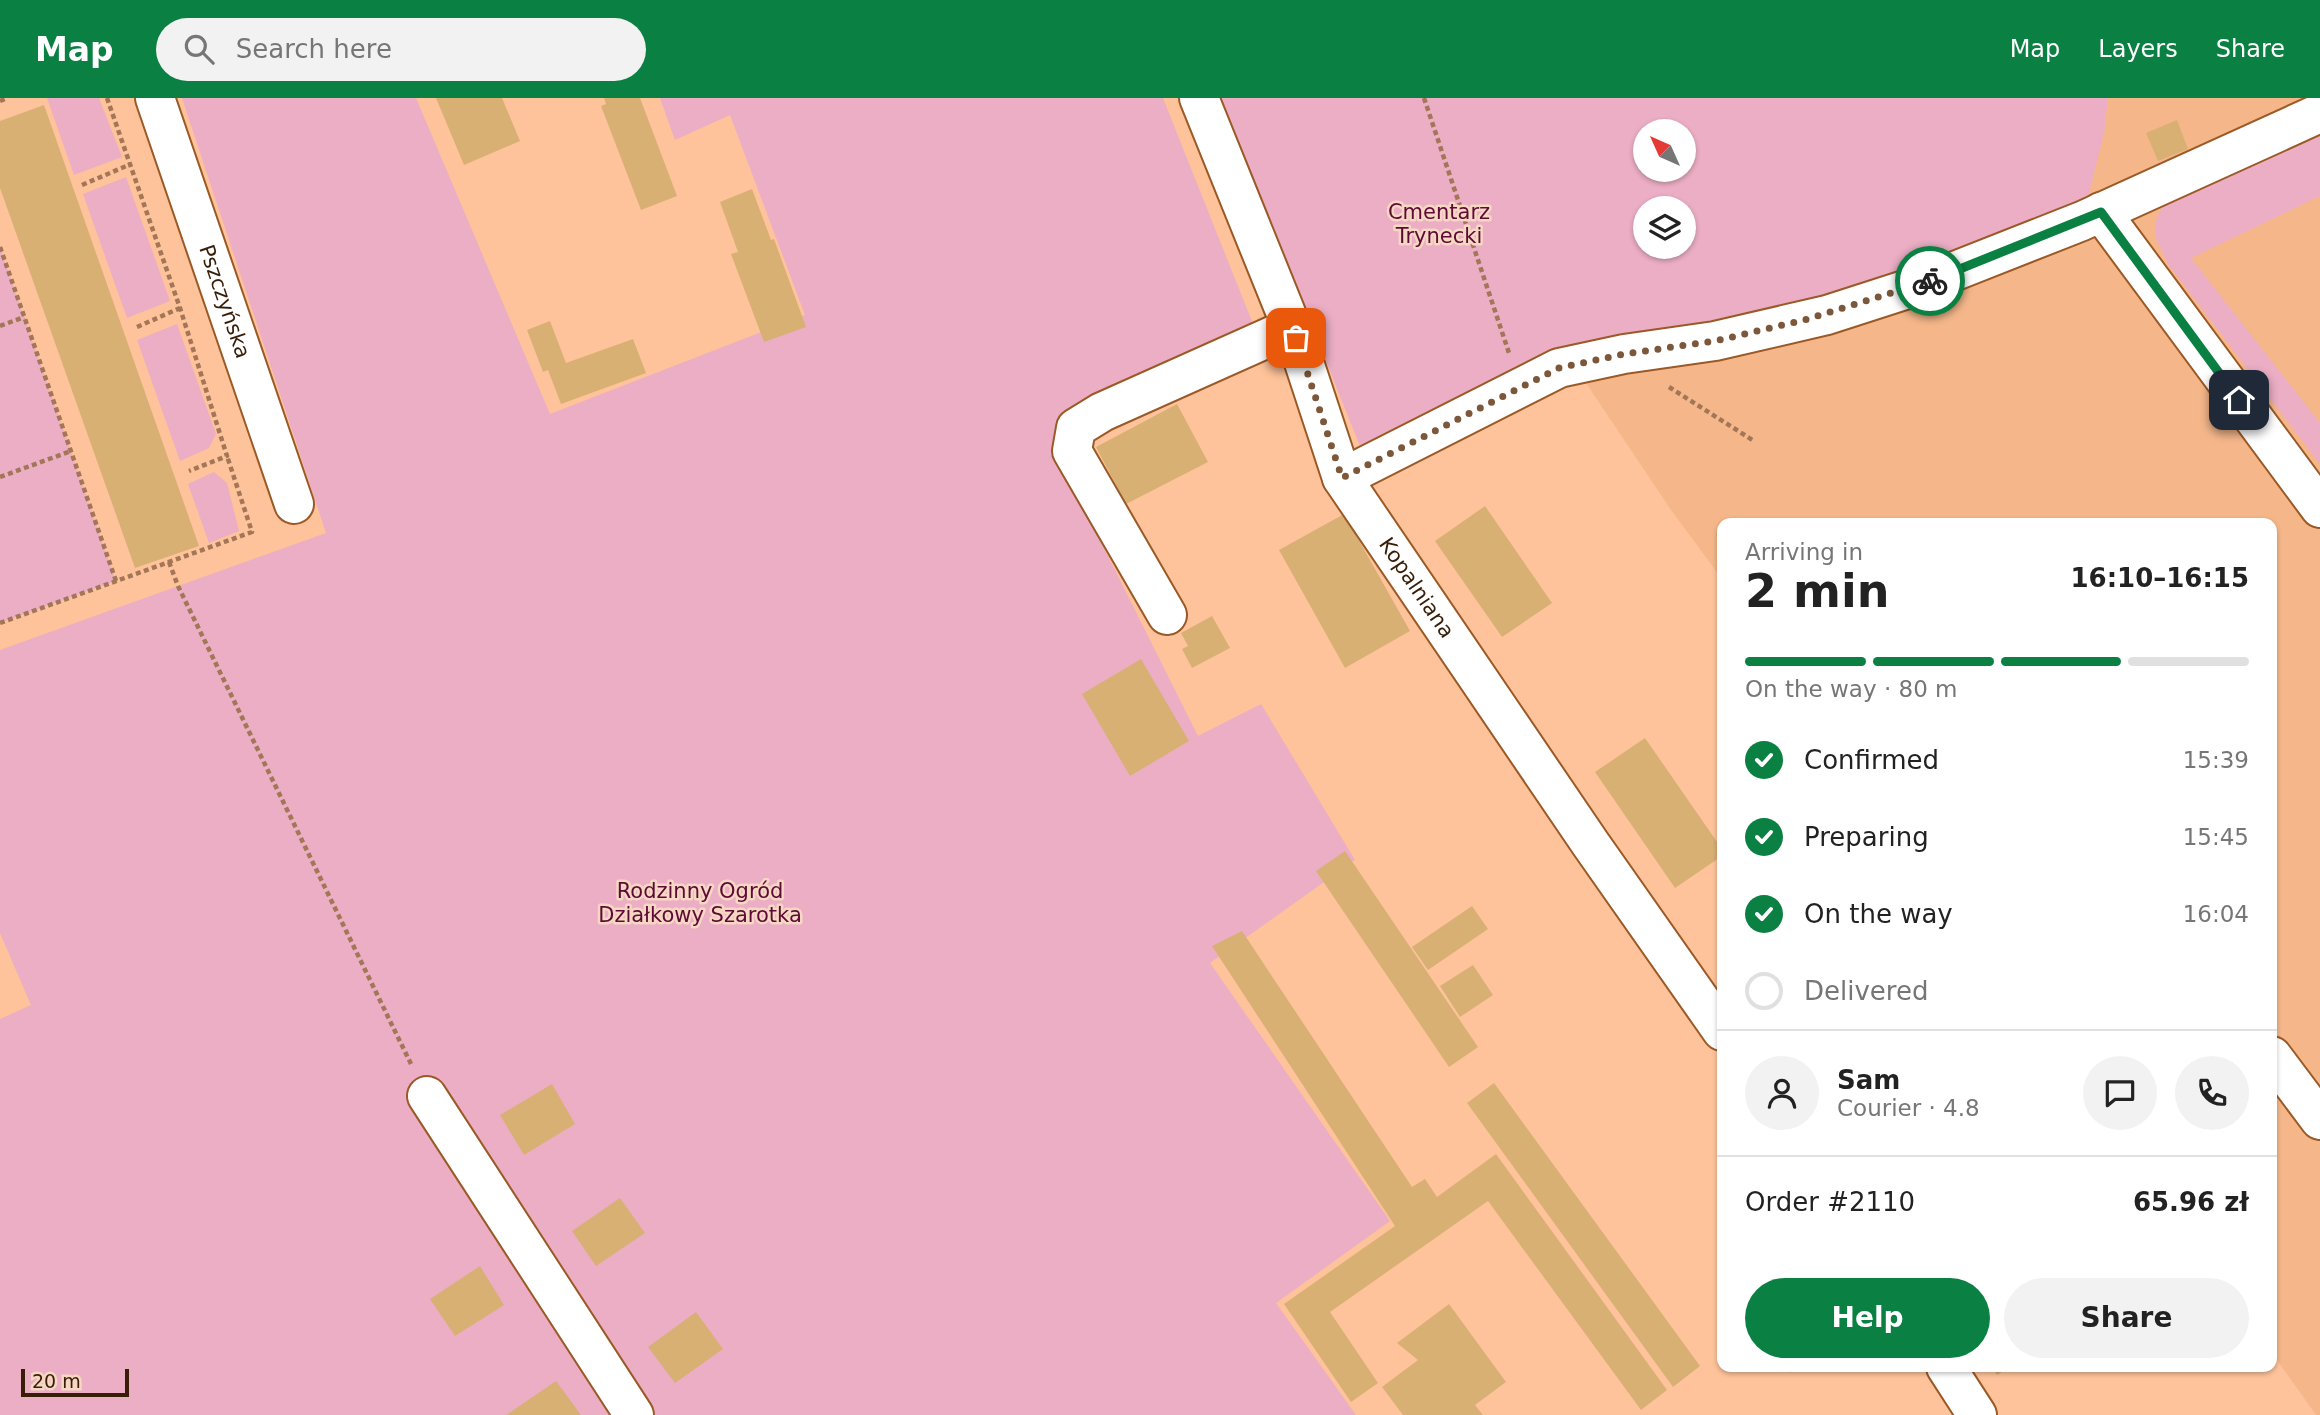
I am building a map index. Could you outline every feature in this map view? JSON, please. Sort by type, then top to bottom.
[{"type":"street","name":"Pszczyńska","points":[[155,98],[294,504]]},
{"type":"street","name":"Kopalniana","points":[[1199,98],[1292,327],[1342,478],[1543,775],[1717,1024]]},
{"type":"street","points":[[1342,478],[1559,368],[1624,354],[1715,341],[1827,315],[1917,286],[2101,212],[2320,113]]},
{"type":"street","points":[[2101,212],[2320,508]]},
{"type":"street","points":[[1167,615],[1072,451],[1076,428],[1102,412],[1292,327]]},
{"type":"street","points":[[2277,1063],[2320,1120]]},
{"type":"street","points":[[427,1096],[634,1415]]},
{"type":"street","points":[[1949,1372],[1977,1415]]},
{"type":"path","points":[[0,101],[8,98]]},
{"type":"path","points":[[0,623],[252,532],[180,309],[107,98]]},
{"type":"path","points":[[1424,98],[1520,387]]},
{"type":"path","points":[[82,185],[131,164]]},
{"type":"path","points":[[0,247],[116,581]]},
{"type":"path","points":[[138,327],[180,309]]},
{"type":"path","points":[[0,326],[24,317]]},
{"type":"path","points":[[1659,381],[1754,441]]},
{"type":"path","points":[[0,478],[71,451]]},
{"type":"path","points":[[189,471],[227,456]]},
{"type":"path","points":[[169,562],[178,586],[427,1096]]},
{"type":"shaded area","points":[[2108,98],[2320,98],[2320,1415],[2316,1415],[2277,1360],[2277,518],[1717,518],[1717,572],[1671,510],[1588,386],[1566,348],[2104,133]]},
{"type":"green space","points":[[47,98],[99,98],[122,157],[74,175]]},
{"type":"green space","name":"Rodzinny Ogród Działkowy Szarotka","points":[[182,98],[416,98],[550,414],[805,315],[730,115],[675,140],[660,98],[1163,98],[1255,329],[1054,448],[1198,736],[1261,704],[1355,860],[1210,963],[1390,1221],[1276,1303],[1356,1415],[0,1415],[0,1019],[31,1005],[0,933],[0,650],[326,533]]},
{"type":"green space","name":"Cmentarz Trynecki","points":[[1221,98],[2108,98],[2104,133],[2082,221],[1827,315],[1566,347],[1361,449]]},
{"type":"green space","points":[[2320,134],[2320,196],[2191,258],[2320,423],[2320,464],[2168,264],[2157,239],[2155,225],[2168,200]]},
{"type":"green space","points":[[126,177],[170,301],[127,318],[83,194]]},
{"type":"green space","points":[[0,247],[116,581],[0,623]]},
{"type":"green space","points":[[177,324],[216,434],[209,448],[180,461],[137,340]]},
{"type":"green space","points":[[214,472],[227,483],[239,531],[209,543],[188,484]]},
{"type":"building","points":[[436,98],[502,98],[520,141],[464,165]]},
{"type":"building","points":[[604,98],[640,98],[677,196],[641,210],[601,106],[606,104]]},
{"type":"building","points":[[44,105],[199,546],[135,568],[0,188],[0,121]]},
{"type":"building","points":[[2177,120],[2188,149],[2158,161],[2146,133]]},
{"type":"building","points":[[752,189],[771,240],[774,239],[806,327],[764,342],[731,254],[738,252],[720,202]]},
{"type":"building","points":[[550,321],[566,363],[633,339],[646,373],[561,404],[548,370],[543,372],[527,330]]},
{"type":"building","points":[[1177,404],[1208,462],[1126,504],[1096,447]]},
{"type":"building","points":[[1485,506],[1552,603],[1502,637],[1435,541]]},
{"type":"building","points":[[1344,514],[1410,631],[1345,668],[1279,550]]},
{"type":"building","points":[[1212,616],[1230,648],[1192,668],[1182,649],[1188,646],[1181,633]]},
{"type":"building","points":[[1141,659],[1189,741],[1130,776],[1082,694]]},
{"type":"building","points":[[1645,738],[1717,842],[1717,859],[1675,888],[1595,772]]},
{"type":"building","points":[[1345,851],[1478,1047],[1449,1067],[1316,871]]},
{"type":"building","points":[[1472,906],[1488,929],[1428,970],[1412,947]]},
{"type":"building","points":[[1242,931],[1412,1187],[1425,1179],[1437,1197],[1496,1154],[1667,1390],[1641,1410],[1488,1201],[1330,1312],[1378,1383],[1351,1402],[1284,1304],[1395,1226],[1212,946]]},
{"type":"building","points":[[1473,965],[1493,995],[1460,1017],[1440,986]]},
{"type":"building","points":[[1494,1083],[1700,1366],[1673,1387],[1467,1103]]},
{"type":"building","points":[[552,1084],[575,1124],[524,1155],[500,1115]]},
{"type":"building","points":[[620,1198],[645,1233],[596,1266],[572,1231]]},
{"type":"building","points":[[480,1266],[504,1305],[455,1336],[430,1299]]},
{"type":"building","points":[[1449,1304],[1506,1382],[1475,1405],[1483,1415],[1403,1415],[1382,1387],[1418,1360],[1397,1343]]},
{"type":"building","points":[[696,1312],[723,1349],[675,1383],[648,1347]]},
{"type":"building","points":[[556,1381],[581,1415],[506,1415]]},
{"type":"way so far","points":[[1296,338],[1342,478],[1559,368],[1624,354],[1715,341],[1827,315],[1930,281]]},
{"type":"route","points":[[1930,281],[2101,212],[2239,400]]}]
